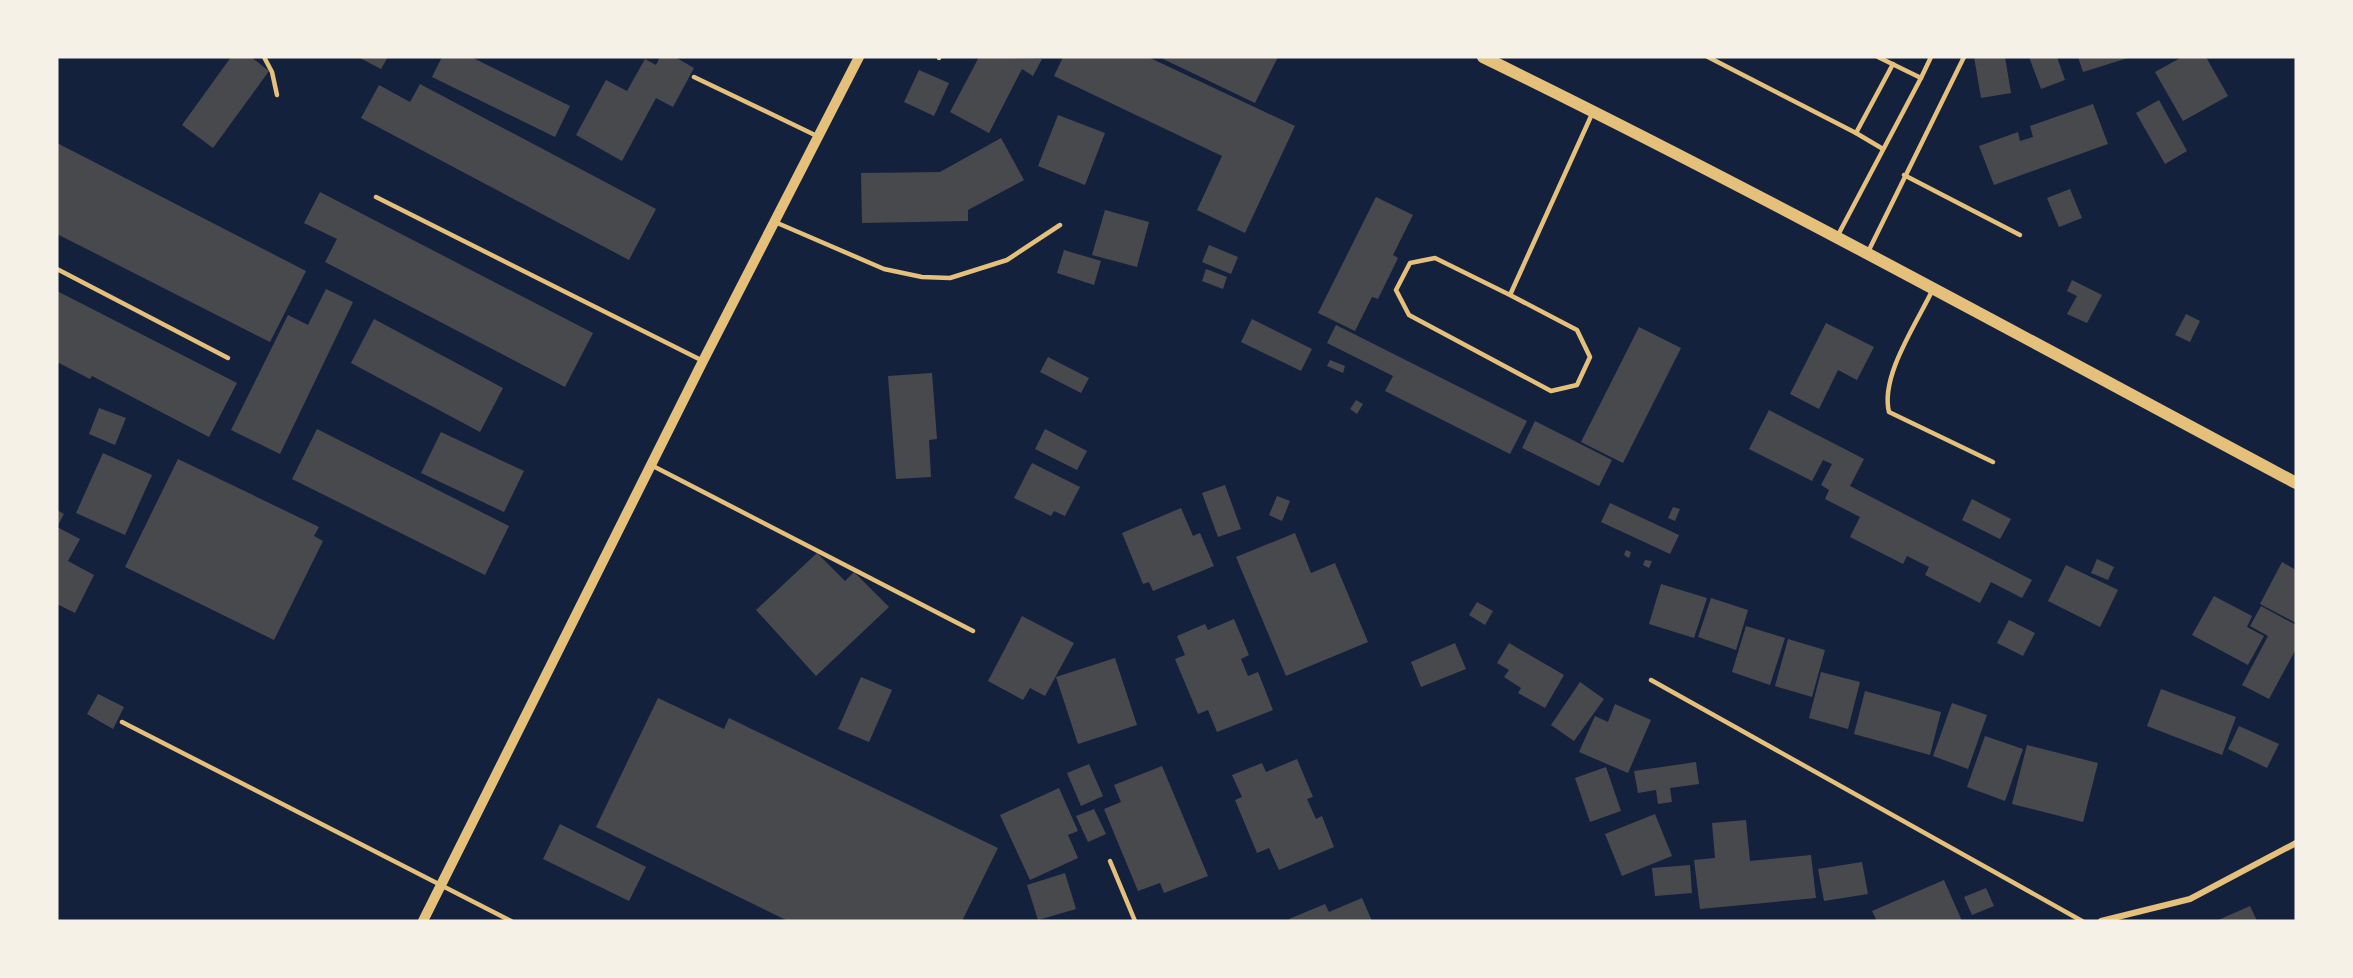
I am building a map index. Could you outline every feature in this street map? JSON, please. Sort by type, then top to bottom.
[{"type":"main road","points":[[1483,57],[1594,111],[1867,254],[2296,483]]},
{"type":"street","points":[[423,921],[703,361],[859,57]]},
{"type":"street","points":[[2101,921],[2190,899],[2296,843]]},
{"type":"lane","points":[[264,57],[272,72],[277,95]]},
{"type":"lane","points":[[1708,57],[1883,149]]},
{"type":"lane","points":[[1878,57],[1921,78]]},
{"type":"lane","points":[[1836,238],[1931,57]]},
{"type":"lane","points":[[1867,254],[1964,57]]},
{"type":"lane","points":[[1856,133],[1893,64]]},
{"type":"lane","points":[[694,77],[818,136]]},
{"type":"lane","points":[[1510,295],[1594,111]]},
{"type":"lane","points":[[1904,175],[2020,235]]},
{"type":"lane","points":[[376,197],[703,361]]},
{"type":"lane","points":[[775,222],[884,269],[922,278],[950,278],[1007,260],[1060,225]]},
{"type":"lane","points":[[1435,258],[1510,295],[1577,330],[1590,357],[1577,385],[1551,391],[1408,315],[1396,290],[1410,263],[1435,258]]},
{"type":"lane","points":[[57,269],[228,358]]},
{"type":"lane","points":[[1933,289],[1888,381],[1886,400],[1889,412],[1993,462]]},
{"type":"lane","points":[[651,465],[973,631]]},
{"type":"lane","points":[[1650,680],[2082,921]]},
{"type":"lane","points":[[122,722],[510,921]]},
{"type":"lane","points":[[1110,861],[1135,921]]},
{"type":"building","points":[[231,57],[251,57],[269,71],[213,148],[182,125]]},
{"type":"building","points":[[358,57],[388,57],[381,69]]},
{"type":"building","points":[[442,57],[471,57],[570,106],[555,137],[432,77]]},
{"type":"building","points":[[660,57],[675,57],[694,68],[673,107],[656,98],[622,161],[576,135],[606,80],[627,91],[645,59],[656,65]]},
{"type":"building","points":[[979,57],[1042,59],[1033,76],[1022,69],[989,133],[950,112]]},
{"type":"building","points":[[1063,57],[1148,57],[1295,126],[1245,233],[1197,210],[1222,156],[1054,76]]},
{"type":"building","points":[[1159,57],[1278,57],[1255,103]]},
{"type":"building","points":[[1974,57],[2005,57],[2011,93],[1981,98]]},
{"type":"building","points":[[2029,57],[2057,57],[2065,80],[2041,89]]},
{"type":"building","points":[[2078,57],[2128,57],[2128,58],[2083,72]]},
{"type":"building","points":[[2182,57],[2206,57],[2228,96],[2183,121],[2155,72]]},
{"type":"building","points":[[919,70],[949,83],[934,116],[904,102]]},
{"type":"building","points":[[420,84],[656,209],[629,260],[361,118],[379,85],[410,102]]},
{"type":"building","points":[[2159,100],[2187,151],[2165,164],[2136,113]]},
{"type":"building","points":[[2093,104],[2108,144],[1994,185],[1979,146],[2018,132],[2020,141],[2033,137],[2030,126]]},
{"type":"building","points":[[1058,115],[1105,133],[1085,185],[1038,166]]},
{"type":"building","points":[[1001,138],[1024,180],[968,210],[968,221],[862,223],[861,173],[940,172]]},
{"type":"building","points":[[57,143],[306,271],[270,342],[57,234]]},
{"type":"building","points":[[2070,189],[2082,218],[2059,227],[2047,198]]},
{"type":"building","points":[[320,192],[593,333],[565,387],[325,262],[337,239],[304,223]]},
{"type":"building","points":[[1376,197],[1413,215],[1393,255],[1398,258],[1378,299],[1372,297],[1355,331],[1318,313]]},
{"type":"building","points":[[1105,210],[1149,222],[1137,267],[1092,255]]},
{"type":"building","points":[[1209,245],[1238,257],[1231,274],[1202,262]]},
{"type":"building","points":[[1064,250],[1101,261],[1094,285],[1057,273]]},
{"type":"building","points":[[1206,269],[1227,277],[1223,289],[1202,281]]},
{"type":"building","points":[[2072,280],[2102,295],[2087,323],[2067,314],[2077,296],[2067,291]]},
{"type":"building","points":[[326,289],[353,302],[280,454],[231,430],[288,315],[308,325]]},
{"type":"building","points":[[57,291],[237,383],[209,437],[92,376],[90,379],[57,362]]},
{"type":"building","points":[[2186,314],[2200,321],[2190,342],[2175,335]]},
{"type":"building","points":[[374,319],[503,388],[480,432],[351,363]]},
{"type":"building","points":[[1252,319],[1312,349],[1301,371],[1241,342]]},
{"type":"building","points":[[1826,323],[1874,347],[1857,380],[1838,370],[1819,409],[1790,394]]},
{"type":"building","points":[[1336,325],[1527,421],[1510,454],[1385,391],[1393,376],[1327,343]]},
{"type":"building","points":[[1639,327],[1681,348],[1623,463],[1581,442]]},
{"type":"building","points":[[1048,357],[1089,378],[1081,393],[1040,372]]},
{"type":"building","points":[[1330,360],[1345,366],[1343,373],[1327,366]]},
{"type":"building","points":[[932,373],[937,439],[929,440],[931,477],[896,479],[888,376]]},
{"type":"building","points":[[1356,400],[1363,404],[1357,414],[1350,409]]},
{"type":"building","points":[[99,408],[126,418],[115,445],[89,434]]},
{"type":"building","points":[[1769,410],[1864,459],[1850,486],[2032,580],[2022,598],[1991,582],[1980,603],[1925,575],[1929,567],[1907,556],[1903,564],[1850,537],[1860,517],[1825,499],[1829,490],[1821,485],[1832,464],[1823,460],[1812,481],[1749,449]]},
{"type":"building","points":[[1535,421],[1612,460],[1599,486],[1522,448]]},
{"type":"building","points":[[317,429],[509,526],[485,575],[292,479]]},
{"type":"building","points":[[1045,429],[1087,451],[1077,470],[1035,449]]},
{"type":"building","points":[[441,432],[524,471],[504,512],[421,473]]},
{"type":"building","points":[[103,453],[152,475],[125,535],[76,513]]},
{"type":"building","points":[[178,459],[319,527],[314,536],[323,541],[274,640],[125,567]]},
{"type":"building","points":[[1032,463],[1080,487],[1065,516],[1054,511],[1051,516],[1014,498]]},
{"type":"building","points":[[1225,485],[1241,529],[1218,537],[1202,493]]},
{"type":"building","points":[[1277,496],[1290,501],[1282,521],[1269,515]]},
{"type":"building","points":[[1972,499],[2011,519],[2000,539],[1962,520]]},
{"type":"building","points":[[1610,503],[1679,535],[1670,554],[1601,522]]},
{"type":"building","points":[[1673,507],[1680,509],[1675,521],[1668,518]]},
{"type":"building","points":[[1181,508],[1193,536],[1200,533],[1214,566],[1153,591],[1149,582],[1143,584],[1122,533]]},
{"type":"building","points":[[57,510],[64,514],[57,527]]},
{"type":"building","points":[[57,527],[80,539],[68,561],[94,575],[75,613],[57,604]]},
{"type":"building","points":[[1295,533],[1311,573],[1335,563],[1368,642],[1286,676],[1236,557]]},
{"type":"building","points":[[1626,550],[1631,552],[1629,558],[1624,555]]},
{"type":"building","points":[[817,553],[845,581],[854,572],[889,607],[816,676],[756,610]]},
{"type":"building","points":[[2097,559],[2114,567],[2108,580],[2091,573]]},
{"type":"building","points":[[1645,560],[1652,561],[1649,568],[1643,565]]},
{"type":"building","points":[[2282,562],[2296,570],[2296,623],[2260,604]]},
{"type":"building","points":[[2066,565],[2118,590],[2100,627],[2048,601]]},
{"type":"building","points":[[1661,584],[1707,598],[1694,638],[1649,624]]},
{"type":"building","points":[[2214,596],[2252,616],[2247,627],[2264,636],[2248,665],[2192,635]]},
{"type":"building","points":[[1711,598],[1748,610],[1736,650],[1698,637]]},
{"type":"building","points":[[1477,602],[1493,611],[1485,625],[1469,615]]},
{"type":"building","points":[[2261,606],[2296,625],[2296,649],[2269,699],[2242,685],[2268,636],[2250,626]]},
{"type":"building","points":[[1022,616],[1074,643],[1045,696],[1030,688],[1023,700],[988,681]]},
{"type":"building","points":[[1234,619],[1249,655],[1241,659],[1248,676],[1258,672],[1273,710],[1217,732],[1208,710],[1198,714],[1175,659],[1185,655],[1177,636],[1205,624],[1208,630]]},
{"type":"building","points":[[2009,620],[2035,633],[2023,656],[1997,643]]},
{"type":"building","points":[[1746,626],[1785,638],[1770,685],[1732,672]]},
{"type":"building","points":[[1788,639],[1825,650],[1812,697],[1775,686]]},
{"type":"building","points":[[1455,643],[1466,669],[1421,687],[1411,662]]},
{"type":"building","points":[[1509,643],[1564,675],[1545,708],[1518,693],[1521,688],[1504,677],[1509,670],[1497,663]]},
{"type":"building","points":[[1115,658],[1137,725],[1078,744],[1056,677]]},
{"type":"building","points":[[1821,672],[1860,682],[1848,729],[1809,718]]},
{"type":"building","points":[[861,677],[892,690],[869,742],[838,729]]},
{"type":"building","points":[[1580,682],[1604,699],[1574,741],[1551,725]]},
{"type":"building","points":[[2161,689],[2236,717],[2222,755],[2147,726]]},
{"type":"building","points":[[1865,691],[1941,712],[1930,755],[1854,734]]},
{"type":"building","points":[[98,694],[124,707],[113,729],[87,714]]},
{"type":"building","points":[[658,698],[724,729],[729,718],[998,848],[962,921],[788,921],[596,827]]},
{"type":"building","points":[[1952,703],[1987,715],[1968,769],[1933,756]]},
{"type":"building","points":[[1615,704],[1651,720],[1628,773],[1579,752],[1595,716],[1608,722]]},
{"type":"building","points":[[2239,726],[2279,744],[2267,768],[2228,749]]},
{"type":"building","points":[[1985,736],[2023,749],[2005,801],[1967,787]]},
{"type":"building","points":[[2027,745],[2098,763],[2083,822],[2012,804]]},
{"type":"building","points":[[1297,759],[1313,797],[1307,799],[1316,819],[1322,816],[1334,847],[1279,870],[1269,848],[1257,853],[1235,800],[1242,797],[1232,775],[1262,763],[1266,772]]},
{"type":"building","points":[[1696,762],[1699,784],[1670,788],[1672,802],[1658,804],[1656,790],[1638,793],[1634,771]]},
{"type":"building","points":[[1089,764],[1103,796],[1081,806],[1067,773]]},
{"type":"building","points":[[1162,766],[1208,876],[1164,893],[1160,883],[1138,891],[1104,809],[1121,802],[1114,785]]},
{"type":"building","points":[[1606,767],[1621,811],[1590,822],[1575,778]]},
{"type":"building","points":[[1059,788],[1078,831],[1068,835],[1078,858],[1030,880],[1000,815]]},
{"type":"building","points":[[1094,809],[1106,834],[1088,842],[1076,816]]},
{"type":"building","points":[[1655,814],[1672,856],[1622,876],[1605,834]]},
{"type":"building","points":[[1746,820],[1750,861],[1811,855],[1816,898],[1700,909],[1694,860],[1715,858],[1712,823]]},
{"type":"building","points":[[560,824],[646,867],[629,901],[543,859]]},
{"type":"building","points":[[1862,862],[1868,894],[1824,901],[1818,869]]},
{"type":"building","points":[[1690,865],[1692,893],[1655,896],[1652,868]]},
{"type":"building","points":[[1065,873],[1076,909],[1038,920],[1027,885]]},
{"type":"building","points":[[1944,880],[1962,921],[1877,921],[1872,911]]},
{"type":"building","points":[[1986,888],[1994,906],[1972,915],[1964,897]]},
{"type":"building","points":[[1362,898],[1372,921],[1290,921],[1289,919],[1325,904],[1329,912]]},
{"type":"building","points":[[2250,906],[2257,921],[2216,921]]}]
